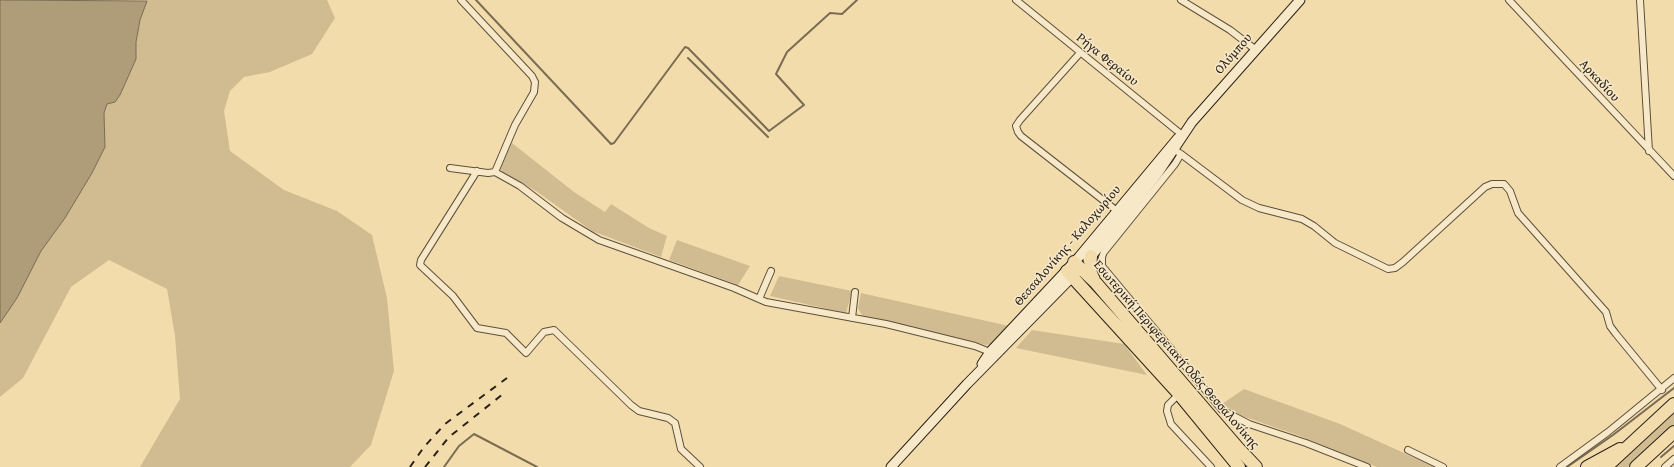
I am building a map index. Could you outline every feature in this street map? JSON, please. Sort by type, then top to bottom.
[{"type":"highway","points":[[1091,256],[1090,271],[1096,283]]},
{"type":"highway","name":"Εσωτερική Περιφερειακή Οδός Θεσσαλονίκης","points":[[1074,270],[1096,283],[1256,467]]},
{"type":"highway","name":"Εσωτερική Περιφερειακή Οδός Θεσσαλονίκης","points":[[1074,270],[1239,467]]},
{"type":"highway","points":[[1606,467],[1674,404]]},
{"type":"highway","points":[[1636,467],[1674,432]]},
{"type":"highway","points":[[1648,467],[1674,437]]},
{"type":"highway","points":[[1587,467],[1633,442]]},
{"type":"main road","name":"Ολύμπου","points":[[1189,127],[1300,0]]},
{"type":"main road","name":"Θεσσαλονίκης - Καλοχωρίου","points":[[967,384],[992,350],[1011,329],[1091,256],[1128,212],[1175,150],[1181,134],[1189,127]]},
{"type":"main road","points":[[1175,150],[1189,127]]},
{"type":"main road","name":"Θεσσαλονίκης - Καλοχωρίου","points":[[891,467],[967,384],[1023,328],[1074,270],[1117,211],[1175,150]]},
{"type":"street","points":[[461,0],[532,76],[535,82],[534,92],[515,125],[495,172]]},
{"type":"street","points":[[1181,0],[1230,30],[1256,50]]},
{"type":"street","name":"Αρκαδίου","points":[[1509,0],[1674,176]]},
{"type":"street","points":[[1640,0],[1649,151]]},
{"type":"street","name":"Ρήγα Φεραίου","points":[[1019,1],[1080,53],[1181,134]]},
{"type":"street","points":[[1080,53],[1016,126],[1021,136],[1117,211]]},
{"type":"street","points":[[1366,467],[1306,443],[1249,424],[1222,410],[1107,272],[1101,261],[1104,252],[1146,201],[1175,150],[1242,200],[1259,208],[1302,219],[1314,226],[1335,243],[1388,270],[1395,268],[1403,262],[1485,187],[1492,184],[1504,184],[1510,191],[1518,213],[1606,312],[1610,326],[1662,390]]},
{"type":"street","points":[[450,168],[488,173],[495,172],[520,186],[562,218],[599,240],[734,288],[775,305],[852,318],[928,334],[992,350]]},
{"type":"street","points":[[477,172],[421,260],[420,265],[453,296],[477,328],[506,333],[526,353],[544,332],[554,330],[631,405],[639,411],[668,418],[675,423],[681,449],[700,467]]},
{"type":"street","points":[[759,299],[771,271]]},
{"type":"street","points":[[1096,283],[1107,272]]},
{"type":"street","points":[[852,318],[855,292]]},
{"type":"street","points":[[1560,467],[1662,390],[1674,378]]},
{"type":"street","points":[[1179,394],[1168,405],[1167,411],[1171,424],[1211,467]]},
{"type":"street","points":[[1408,450],[1443,467]]},
{"type":"street","points":[[1665,467],[1674,459]]},
{"type":"shaded area","points":[[0,0],[147,1],[140,20],[136,42],[136,59],[120,95],[115,102],[107,104],[104,113],[105,147],[92,173],[65,218],[41,251],[17,298],[0,323]]},
{"type":"shaded area","points":[[147,0],[327,0],[335,18],[312,54],[270,72],[244,77],[230,91],[224,111],[230,151],[284,190],[337,211],[372,235],[387,298],[394,371],[371,445],[350,467],[140,467],[180,399],[175,336],[167,289],[109,260],[71,287],[23,378],[0,397],[0,323],[17,298],[41,251],[65,218],[92,173],[105,147],[104,113],[107,104],[120,95],[136,59],[136,42],[140,20]]},
{"type":"shaded area","points":[[512,143],[574,192],[605,212],[611,204],[649,228],[667,236],[661,257],[592,231],[536,191],[502,172],[500,166]]},
{"type":"shaded area","points":[[677,240],[750,266],[738,285],[669,260]]},
{"type":"shaded area","points":[[779,276],[852,291],[846,313],[770,296]]},
{"type":"shaded area","points":[[861,293],[1009,326],[995,344],[986,345],[863,317],[858,308]]},
{"type":"shaded area","points":[[1032,330],[1124,344],[1147,375],[1016,348]]},
{"type":"shaded area","points":[[1244,389],[1340,424],[1435,467],[1377,467],[1300,436],[1242,416],[1222,404]]},
{"type":"shaded area","points":[[1674,410],[1674,425],[1628,467],[1612,467]]},
{"type":"waterway","points":[[476,0],[611,144],[614,143],[685,47],[688,48],[769,131],[804,105],[776,74],[787,52],[830,13],[842,14],[857,0]]},
{"type":"waterway","points":[[688,58],[768,137]]},
{"type":"waterway","points":[[1567,467],[1613,435],[1674,388]]},
{"type":"waterway","points":[[444,467],[459,446],[474,434],[537,467]]},
{"type":"waterway","points":[[1661,457],[1674,446]]},
{"type":"railway","points":[[410,467],[424,447],[445,424],[507,378]]},
{"type":"railway","points":[[425,467],[449,437],[503,394]]}]
